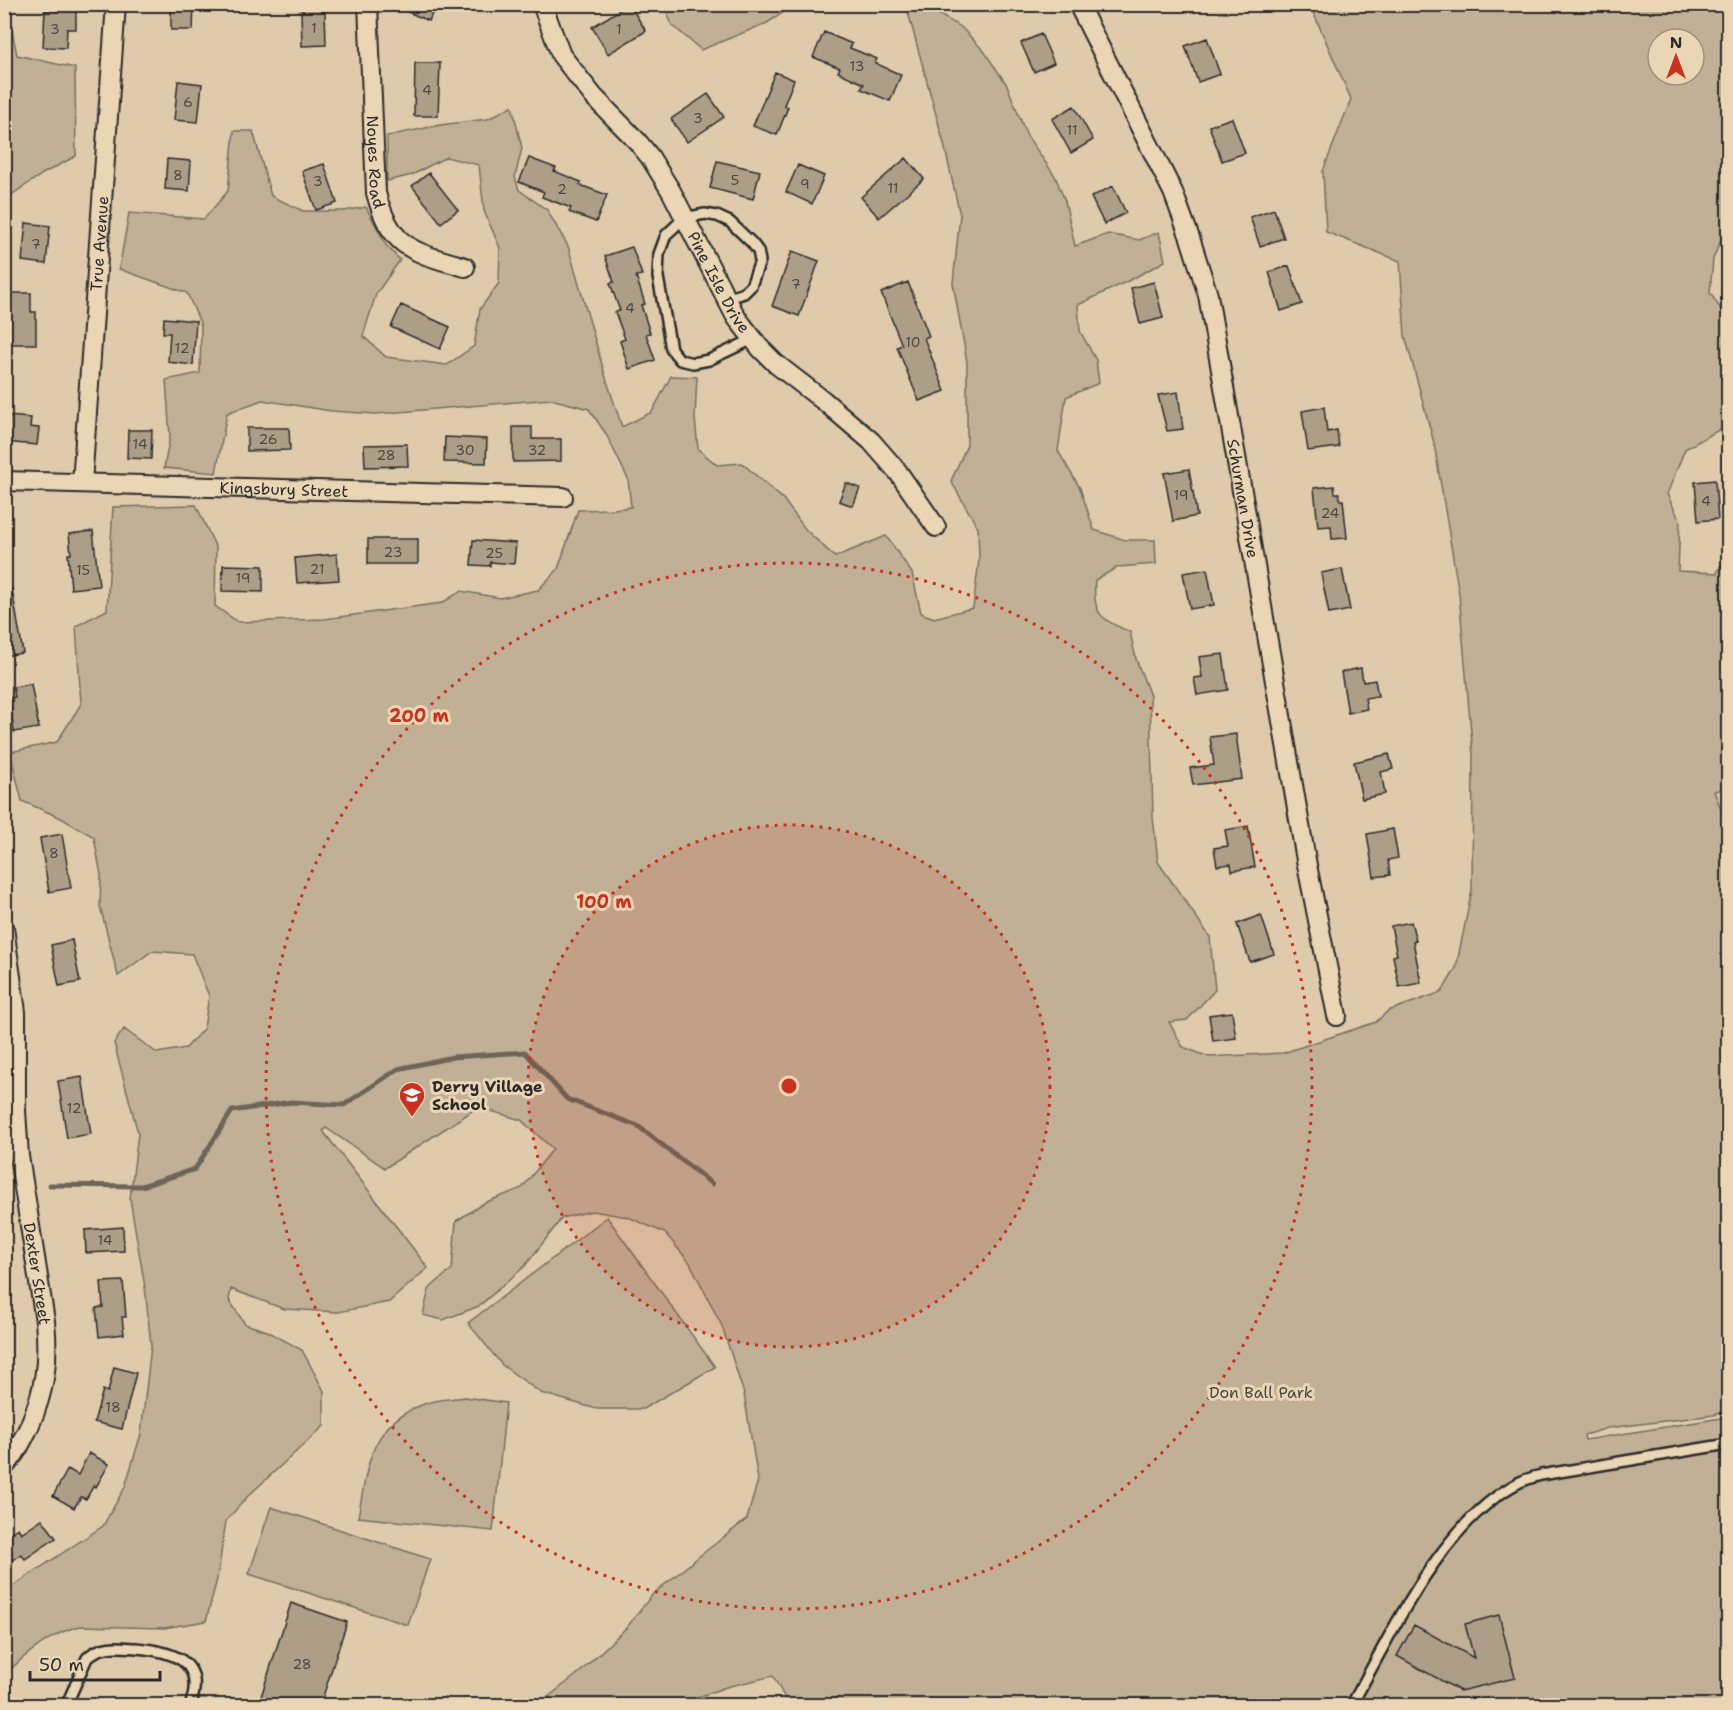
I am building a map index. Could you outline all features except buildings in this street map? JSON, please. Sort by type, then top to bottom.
[{"type":"street","name":"True Avenue","points":[[82,483],[116,4]]},
{"type":"street","name":"Noyes Road","points":[[368,4],[376,193],[381,212],[390,230],[404,245],[428,256],[465,267]]},
{"type":"street","name":"Pine Isle Drive","points":[[542,4],[561,55],[594,97],[650,157],[671,191],[736,318],[776,364],[871,441],[898,472],[936,527]]},
{"type":"street","name":"Schurman Drive","points":[[1078,4],[1173,192],[1208,295],[1306,860],[1336,1016]]},
{"type":"street","name":"Kingsbury Street","points":[[4,481],[563,497]]},
{"type":"street","name":"Dexter Street","points":[[4,928],[16,1012],[16,1111],[20,1156],[45,1321],[47,1349],[46,1377],[38,1405],[16,1451],[4,1467]]},
{"type":"lane","points":[[726,299],[744,292],[751,286],[760,261],[758,251],[753,243],[730,222],[717,216],[705,214],[684,219],[666,235],[659,254],[658,277],[671,349],[680,360],[693,363],[709,360],[753,339]]},
{"type":"lane","points":[[1351,1706],[1424,1578],[1452,1539],[1498,1496],[1521,1482],[1541,1475],[1728,1444]]},
{"type":"lane","points":[[66,1706],[87,1658],[94,1651],[118,1647],[171,1653],[183,1661],[189,1666],[192,1674],[194,1692],[190,1706]]},
{"type":"green space","points":[[664,4],[795,5],[767,23],[701,50],[672,25]]},
{"type":"green space","name":"Don Ball Park","points":[[906,5],[935,5],[938,14],[961,27],[984,51],[1007,85],[1027,136],[1055,176],[1065,201],[1075,246],[1108,234],[1139,240],[1159,232],[1165,261],[1078,305],[1080,331],[1096,360],[1099,383],[1066,397],[1058,451],[1080,488],[1094,530],[1125,540],[1155,540],[1156,564],[1118,567],[1095,580],[1095,601],[1100,614],[1105,619],[1130,632],[1136,659],[1150,696],[1153,817],[1158,862],[1210,937],[1215,990],[1187,1020],[1169,1022],[1183,1047],[1209,1057],[1283,1053],[1376,1022],[1388,1011],[1442,992],[1456,968],[1472,890],[1473,755],[1459,594],[1434,443],[1405,336],[1400,261],[1326,232],[1323,171],[1351,99],[1310,5],[1728,5],[1728,223],[1713,259],[1710,293],[1728,320],[1728,417],[1724,427],[1685,449],[1667,494],[1680,521],[1678,571],[1717,573],[1728,550],[1728,788],[1714,791],[1728,827],[1728,1411],[1714,1415],[1608,1428],[1584,1435],[1585,1440],[1728,1417],[1728,1705],[789,1706],[773,1676],[726,1687],[679,1705],[538,1705],[580,1672],[627,1627],[652,1595],[747,1519],[758,1480],[744,1394],[722,1326],[690,1263],[665,1233],[628,1217],[592,1211],[562,1218],[525,1266],[479,1306],[443,1320],[423,1315],[429,1289],[452,1269],[456,1221],[484,1203],[522,1188],[553,1149],[521,1120],[478,1107],[385,1168],[326,1128],[323,1131],[428,1268],[389,1302],[338,1312],[284,1309],[231,1289],[229,1300],[245,1324],[267,1331],[302,1350],[324,1391],[324,1426],[248,1496],[226,1521],[217,1579],[206,1621],[164,1628],[81,1626],[50,1638],[5,1675],[4,1592],[103,1526],[125,1487],[141,1434],[151,1346],[145,1287],[130,1199],[138,1133],[114,1043],[124,1029],[157,1053],[186,1048],[204,1028],[209,996],[192,954],[152,951],[118,976],[100,906],[101,875],[94,837],[61,818],[22,801],[10,752],[57,742],[81,704],[76,626],[107,610],[113,507],[196,505],[216,548],[215,606],[238,622],[324,619],[442,603],[461,591],[500,598],[538,590],[558,569],[578,510],[631,507],[628,479],[606,434],[589,409],[551,399],[376,414],[332,411],[262,400],[227,413],[216,473],[164,468],[170,436],[166,380],[200,373],[201,325],[187,293],[119,269],[129,213],[204,219],[228,191],[234,131],[253,131],[271,196],[303,211],[344,211],[366,207],[386,245],[400,260],[376,294],[363,336],[386,357],[447,365],[474,346],[480,309],[499,283],[500,248],[484,211],[479,165],[446,157],[412,175],[387,181],[387,136],[440,125],[488,119],[512,106],[522,148],[515,177],[519,190],[547,210],[568,246],[622,427],[652,412],[671,376],[697,377],[695,418],[698,449],[717,465],[742,463],[783,499],[806,530],[835,557],[886,536],[912,573],[921,613],[934,618],[973,608],[979,560],[978,528],[951,481],[967,445],[967,362],[953,283],[960,215],[944,144]]},
{"type":"green space","points":[[4,25],[11,25],[17,55],[75,68],[76,156],[44,173],[5,199]]},
{"type":"green space","points":[[607,1217],[715,1367],[643,1409],[597,1409],[541,1393],[502,1365],[468,1323]]},
{"type":"green space","points":[[465,1397],[506,1403],[493,1531],[358,1517],[374,1449],[391,1423],[424,1404]]},
{"type":"green space","points":[[271,1507],[430,1559],[408,1625],[249,1574]]},
{"type":"waterway","points":[[50,1185],[142,1186],[195,1169],[232,1111],[291,1102],[344,1105],[398,1069],[453,1057],[525,1052],[567,1099],[638,1126],[712,1184]]},
{"type":"place","name":"Derry Village School","points":[[412,1118]]}]
